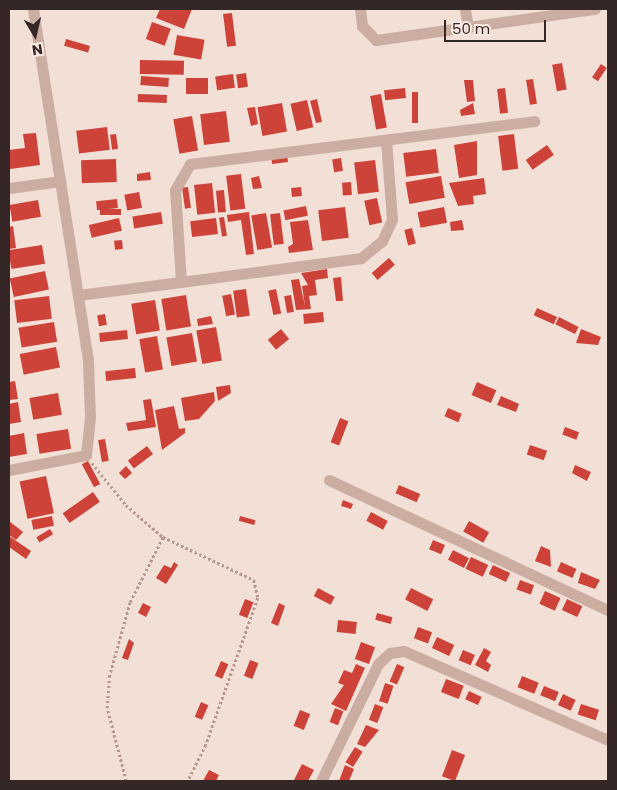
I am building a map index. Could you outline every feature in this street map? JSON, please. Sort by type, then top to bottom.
[{"type":"street","points":[[9,470],[86,455],[88,360],[33,9]]},
{"type":"street","points":[[360,9],[362,26],[376,40],[596,9]]},
{"type":"street","points":[[465,9],[468,28]]},
{"type":"street","points":[[182,282],[175,190],[190,164],[534,121]]},
{"type":"street","points":[[78,295],[361,258],[382,241],[392,220],[386,141]]},
{"type":"street","points":[[9,188],[61,181]]},
{"type":"street","points":[[329,480],[608,610]]},
{"type":"street","points":[[321,781],[378,664],[390,653],[404,651],[608,740]]},
{"type":"path","points":[[86,455],[126,505],[163,537],[254,580],[258,598],[188,781]]},
{"type":"path","points":[[126,781],[107,708],[109,677],[130,602],[163,537]]},
{"type":"building","points":[[160,9],[192,9],[184,29],[156,18]]},
{"type":"building","points":[[232,13],[236,46],[227,47],[223,14]]},
{"type":"building","points":[[152,22],[171,29],[165,46],[146,39]]},
{"type":"building","points":[[177,35],[205,40],[201,60],[174,55]]},
{"type":"building","points":[[66,39],[90,46],[88,53],[64,46]]},
{"type":"building","points":[[140,60],[184,61],[184,75],[140,74]]},
{"type":"building","points":[[562,63],[567,90],[557,91],[552,65]]},
{"type":"building","points":[[601,64],[607,68],[598,81],[592,77]]},
{"type":"building","points":[[246,73],[248,87],[238,88],[236,74]]},
{"type":"building","points":[[233,74],[235,88],[217,90],[215,77]]},
{"type":"building","points":[[141,76],[169,78],[168,87],[140,85]]},
{"type":"building","points":[[186,78],[208,78],[208,94],[186,94]]},
{"type":"building","points":[[533,79],[537,104],[530,105],[526,80]]},
{"type":"building","points":[[464,80],[473,80],[475,101],[467,102]]},
{"type":"building","points":[[405,88],[406,98],[385,100],[384,90]]},
{"type":"building","points":[[505,88],[508,113],[500,114],[497,89]]},
{"type":"building","points":[[412,92],[418,92],[418,123],[412,123]]},
{"type":"building","points":[[138,94],[167,95],[167,103],[138,102]]},
{"type":"building","points":[[381,94],[387,127],[376,129],[370,96]]},
{"type":"building","points":[[317,99],[322,122],[316,123],[310,101]]},
{"type":"building","points":[[307,100],[313,127],[297,131],[290,104]]},
{"type":"building","points":[[282,103],[287,132],[262,136],[257,107]]},
{"type":"building","points":[[473,103],[475,114],[461,116],[460,110]]},
{"type":"building","points":[[255,107],[258,124],[251,126],[247,108]]},
{"type":"building","points":[[226,111],[230,142],[204,145],[200,114]]},
{"type":"building","points":[[192,116],[198,150],[179,154],[173,119]]},
{"type":"building","points":[[107,127],[110,150],[79,154],[76,131]]},
{"type":"building","points":[[36,133],[40,165],[10,169],[9,150],[25,148],[23,134]]},
{"type":"building","points":[[116,134],[118,149],[112,150],[110,135]]},
{"type":"building","points":[[514,134],[518,169],[502,171],[498,136]]},
{"type":"building","points":[[477,141],[477,175],[459,178],[454,145]]},
{"type":"building","points":[[547,145],[554,155],[533,170],[526,160]]},
{"type":"building","points":[[436,149],[439,173],[406,177],[403,153]]},
{"type":"building","points":[[287,154],[288,162],[272,164],[271,156]]},
{"type":"building","points":[[341,158],[343,171],[334,172],[332,159]]},
{"type":"building","points":[[116,159],[117,182],[82,183],[81,160]]},
{"type":"building","points":[[375,160],[379,192],[358,194],[354,163]]},
{"type":"building","points":[[150,172],[151,180],[137,181],[137,174]]},
{"type":"building","points":[[241,174],[245,209],[230,211],[226,176]]},
{"type":"building","points":[[259,176],[262,188],[253,189],[251,178]]},
{"type":"building","points":[[441,176],[445,198],[409,204],[406,182]]},
{"type":"building","points":[[484,178],[486,194],[473,196],[474,204],[458,206],[449,183]]},
{"type":"building","points":[[351,182],[352,195],[343,196],[342,183]]},
{"type":"building","points":[[212,183],[215,213],[197,215],[194,185]]},
{"type":"building","points":[[188,187],[191,208],[185,209],[182,188]]},
{"type":"building","points":[[301,187],[302,196],[292,197],[291,188]]},
{"type":"building","points":[[224,190],[226,212],[218,213],[216,191]]},
{"type":"building","points":[[139,192],[142,208],[127,211],[124,195]]},
{"type":"building","points":[[377,198],[382,222],[369,225],[364,201]]},
{"type":"building","points":[[117,199],[118,208],[97,210],[96,201]]},
{"type":"building","points":[[38,200],[41,217],[12,222],[9,205]]},
{"type":"building","points":[[306,206],[308,216],[285,220],[283,210]]},
{"type":"building","points":[[345,207],[349,238],[322,241],[318,210]]},
{"type":"building","points":[[444,207],[447,223],[421,228],[417,212]]},
{"type":"building","points":[[100,209],[121,209],[121,215],[100,215]]},
{"type":"building","points":[[161,212],[163,224],[134,228],[132,217]]},
{"type":"building","points":[[249,212],[254,254],[246,255],[241,220],[228,222],[227,215]]},
{"type":"building","points":[[266,213],[272,247],[257,250],[251,216]]},
{"type":"building","points":[[280,213],[284,244],[274,245],[270,214]]},
{"type":"building","points":[[224,217],[227,236],[222,237],[219,218]]},
{"type":"building","points":[[119,218],[122,231],[92,238],[89,225]]},
{"type":"building","points":[[216,218],[218,234],[192,237],[190,221]]},
{"type":"building","points":[[308,220],[313,250],[289,253],[288,247],[293,244],[290,222]]},
{"type":"building","points":[[462,220],[464,230],[451,231],[450,222]]},
{"type":"building","points":[[13,226],[16,248],[9,249],[9,227]]},
{"type":"building","points":[[412,228],[416,244],[408,245],[404,230]]},
{"type":"building","points":[[122,240],[123,249],[115,250],[114,241]]},
{"type":"building","points":[[42,245],[45,264],[11,269],[9,250]]},
{"type":"building","points":[[389,258],[395,265],[378,280],[372,273]]},
{"type":"building","points":[[327,269],[328,278],[315,280],[317,295],[309,296],[311,309],[296,310],[291,280],[299,279],[305,306],[302,286],[308,285],[301,273]]},
{"type":"building","points":[[45,271],[49,290],[14,297],[10,278]]},
{"type":"building","points":[[341,277],[343,301],[336,301],[333,278]]},
{"type":"building","points":[[246,289],[250,316],[237,318],[233,291]]},
{"type":"building","points":[[276,289],[281,313],[273,315],[268,291]]},
{"type":"building","points":[[231,294],[235,315],[226,316],[222,296]]},
{"type":"building","points":[[186,295],[191,327],[166,331],[161,299]]},
{"type":"building","points":[[291,295],[294,312],[287,313],[284,296]]},
{"type":"building","points":[[49,296],[52,319],[17,323],[14,300]]},
{"type":"building","points":[[155,300],[160,331],[136,334],[131,304]]},
{"type":"building","points":[[537,308],[557,317],[554,324],[534,315]]},
{"type":"building","points":[[323,312],[324,322],[304,324],[303,314]]},
{"type":"building","points":[[105,314],[107,325],[99,326],[97,315]]},
{"type":"building","points":[[211,316],[213,324],[198,326],[197,319]]},
{"type":"building","points":[[559,317],[579,327],[575,334],[555,324]]},
{"type":"building","points":[[54,322],[57,342],[22,347],[18,328]]},
{"type":"building","points":[[216,327],[222,360],[202,364],[196,330]]},
{"type":"building","points":[[281,329],[289,339],[276,350],[268,340]]},
{"type":"building","points":[[581,329],[601,337],[598,345],[576,343]]},
{"type":"building","points":[[127,330],[128,339],[100,342],[99,333]]},
{"type":"building","points":[[192,333],[197,362],[171,366],[166,338]]},
{"type":"building","points":[[157,336],[163,369],[145,373],[139,339]]},
{"type":"building","points":[[56,347],[60,368],[24,375],[20,354]]},
{"type":"building","points":[[135,368],[136,378],[106,381],[105,371]]},
{"type":"building","points":[[15,381],[18,399],[9,400],[9,382]]},
{"type":"building","points":[[477,382],[496,390],[491,403],[472,395]]},
{"type":"building","points":[[230,385],[231,393],[218,401],[216,387]]},
{"type":"building","points":[[214,392],[215,401],[199,419],[185,421],[181,398]]},
{"type":"building","points":[[58,393],[62,415],[33,420],[29,398]]},
{"type":"building","points":[[501,396],[519,404],[516,412],[497,405]]},
{"type":"building","points":[[151,399],[156,427],[128,431],[126,423],[146,420],[143,400]]},
{"type":"building","points":[[18,402],[21,422],[9,424],[9,404]]},
{"type":"building","points":[[174,406],[179,429],[185,428],[185,433],[162,450],[155,410]]},
{"type":"building","points":[[448,408],[462,414],[458,422],[444,416]]},
{"type":"building","points":[[340,418],[348,421],[339,445],[331,442]]},
{"type":"building","points":[[565,427],[579,432],[576,440],[562,435]]},
{"type":"building","points":[[68,429],[71,449],[40,454],[36,434]]},
{"type":"building","points":[[24,433],[27,454],[9,457],[9,436]]},
{"type":"building","points":[[105,439],[109,461],[102,462],[98,440]]},
{"type":"building","points":[[530,445],[547,451],[544,460],[527,454]]},
{"type":"building","points":[[147,446],[153,454],[134,468],[128,460]]},
{"type":"building","points":[[88,461],[100,484],[94,487],[82,464]]},
{"type":"building","points":[[575,465],[591,472],[587,481],[572,473]]},
{"type":"building","points":[[126,466],[132,473],[125,479],[119,473]]},
{"type":"building","points":[[46,476],[54,513],[27,519],[20,482]]},
{"type":"building","points":[[399,485],[420,494],[417,502],[395,493]]},
{"type":"building","points":[[93,492],[100,502],[70,523],[63,513]]},
{"type":"building","points":[[343,500],[353,504],[351,509],[341,506]]},
{"type":"building","points":[[371,512],[388,521],[383,530],[366,521]]},
{"type":"building","points":[[52,516],[54,526],[33,530],[31,520]]},
{"type":"building","points":[[240,516],[255,520],[254,525],[239,521]]},
{"type":"building","points":[[9,521],[23,532],[16,540],[9,535]]},
{"type":"building","points":[[469,521],[489,532],[483,543],[463,531]]},
{"type":"building","points":[[50,529],[53,534],[39,542],[36,537]]},
{"type":"building","points":[[9,536],[31,551],[26,559],[9,547]]},
{"type":"building","points":[[433,540],[445,545],[441,554],[429,549]]},
{"type":"building","points":[[541,546],[550,550],[551,567],[535,561]]},
{"type":"building","points":[[453,550],[469,558],[464,568],[448,560]]},
{"type":"building","points":[[471,557],[488,565],[483,577],[466,569]]},
{"type":"building","points":[[174,562],[178,565],[166,584],[156,578],[164,565],[171,568]]},
{"type":"building","points":[[561,562],[577,569],[572,578],[557,571]]},
{"type":"building","points":[[493,565],[510,573],[506,582],[489,574]]},
{"type":"building","points":[[581,572],[600,580],[595,589],[578,583]]},
{"type":"building","points":[[520,580],[534,585],[531,595],[517,589]]},
{"type":"building","points":[[318,588],[335,597],[331,605],[314,596]]},
{"type":"building","points":[[411,588],[433,599],[427,611],[405,600]]},
{"type":"building","points":[[545,591],[561,598],[555,611],[539,604]]},
{"type":"building","points":[[245,599],[253,602],[247,618],[239,615]]},
{"type":"building","points":[[567,599],[582,606],[577,617],[562,610]]},
{"type":"building","points":[[143,603],[151,607],[146,617],[138,613]]},
{"type":"building","points":[[279,603],[285,606],[278,626],[271,623]]},
{"type":"building","points":[[377,613],[392,617],[391,624],[375,620]]},
{"type":"building","points":[[338,620],[357,622],[356,634],[337,632]]},
{"type":"building","points":[[418,627],[432,632],[428,643],[414,638]]},
{"type":"building","points":[[437,637],[454,645],[449,656],[432,648]]},
{"type":"building","points":[[129,639],[134,643],[128,660],[122,658]]},
{"type":"building","points":[[361,642],[375,647],[369,664],[355,659]]},
{"type":"building","points":[[484,648],[491,652],[486,661],[491,665],[488,672],[475,665]]},
{"type":"building","points":[[463,650],[475,655],[471,665],[459,660]]},
{"type":"building","points":[[250,660],[258,663],[252,679],[244,676]]},
{"type":"building","points":[[221,661],[228,664],[222,679],[215,676]]},
{"type":"building","points":[[356,664],[365,668],[346,711],[331,704],[344,685],[338,683],[344,670],[352,673]]},
{"type":"building","points":[[397,664],[404,667],[397,685],[390,681]]},
{"type":"building","points":[[522,676],[539,683],[534,694],[518,687]]},
{"type":"building","points":[[446,679],[464,686],[459,699],[441,692]]},
{"type":"building","points":[[385,683],[394,686],[388,704],[379,701]]},
{"type":"building","points":[[544,686],[559,692],[555,701],[540,695]]},
{"type":"building","points":[[469,691],[482,697],[478,705],[465,699]]},
{"type":"building","points":[[563,694],[576,700],[571,711],[558,705]]},
{"type":"building","points":[[201,702],[208,705],[202,720],[195,717]]},
{"type":"building","points":[[375,704],[383,707],[377,723],[369,720]]},
{"type":"building","points":[[581,704],[599,710],[596,720],[578,714]]},
{"type":"building","points":[[335,708],[343,711],[338,725],[330,722]]},
{"type":"building","points":[[300,710],[310,714],[304,730],[294,726]]},
{"type":"building","points":[[366,725],[379,730],[365,747],[357,744]]},
{"type":"building","points":[[355,747],[363,752],[353,767],[345,762]]},
{"type":"building","points":[[452,750],[465,755],[455,781],[442,776]]},
{"type":"building","points":[[302,764],[314,770],[308,781],[294,780]]},
{"type":"building","points":[[345,765],[354,769],[349,781],[339,781]]},
{"type":"building","points":[[209,770],[219,775],[216,781],[203,781]]}]
